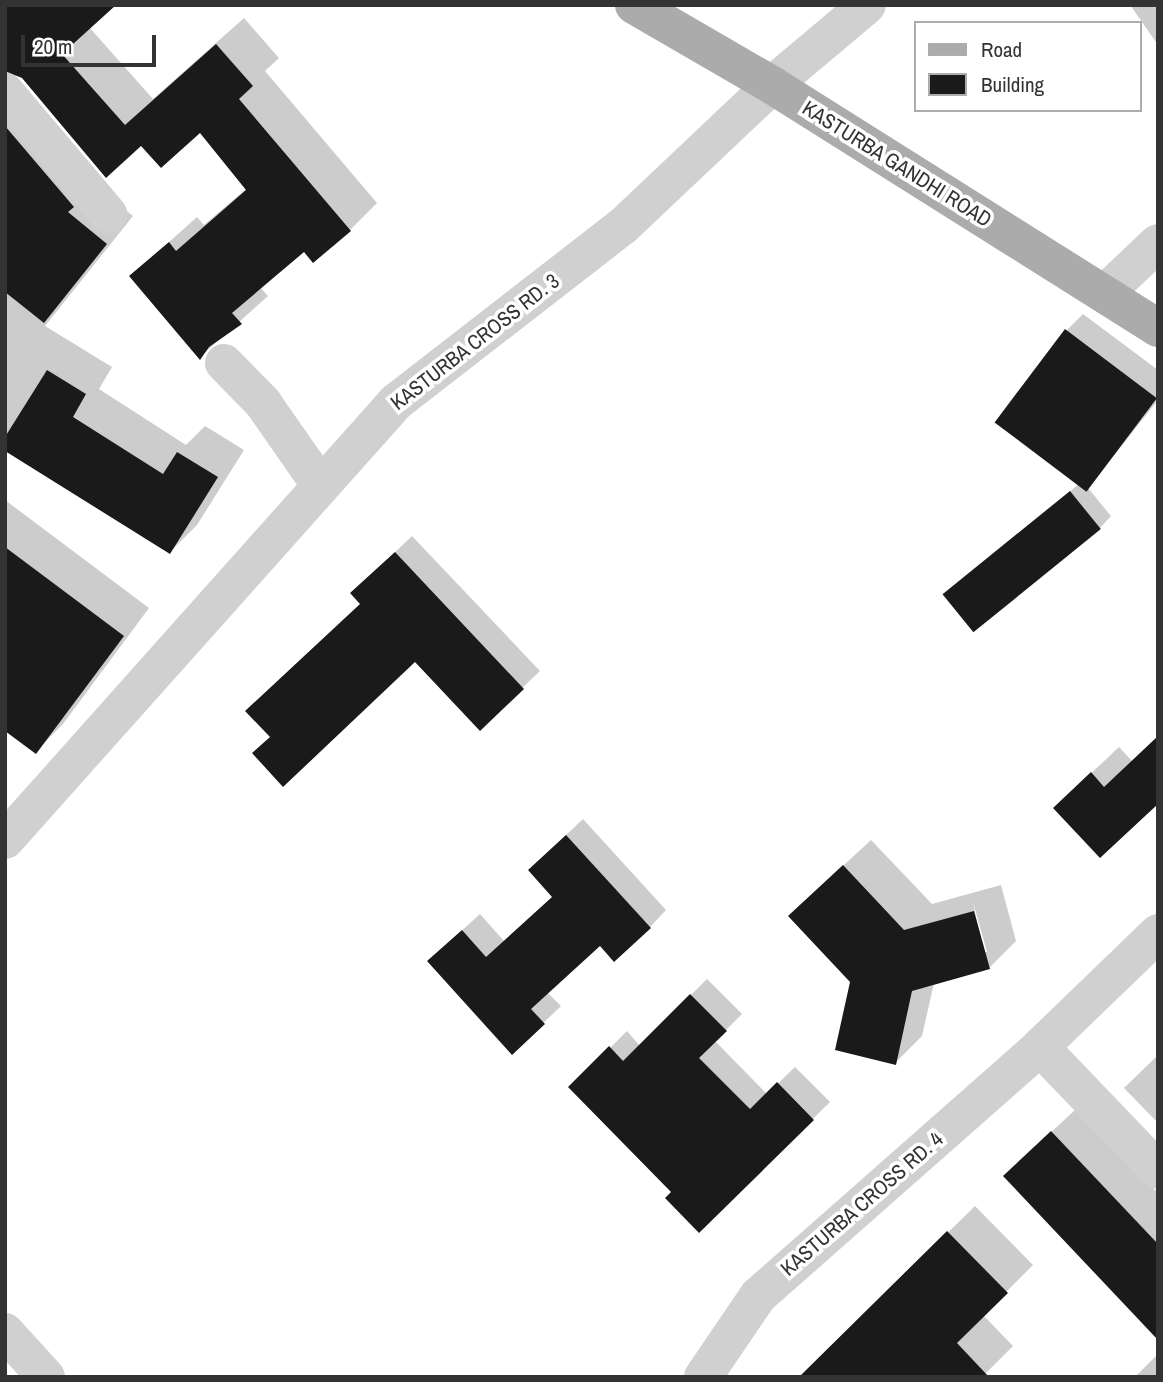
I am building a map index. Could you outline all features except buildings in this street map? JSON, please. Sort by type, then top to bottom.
[{"type":"main road","name":"KASTURBA GANDHI ROAD","points":[[634,5],[772,85],[1158,328]]},
{"type":"street","name":"KASTURBA CROSS RD. 3","points":[[5,840],[396,402],[622,226],[772,85],[867,5]]},
{"type":"street","points":[[5,92],[108,214]]},
{"type":"street","points":[[1104,294],[1158,243]]},
{"type":"street","points":[[223,363],[262,403],[321,486]]},
{"type":"street","name":"KASTURBA CROSS RD. 4","points":[[703,1377],[758,1296],[1040,1047],[1158,933]]},
{"type":"street","points":[[1040,1047],[1158,1170]]},
{"type":"street","points":[[5,1332],[46,1377]]}]
